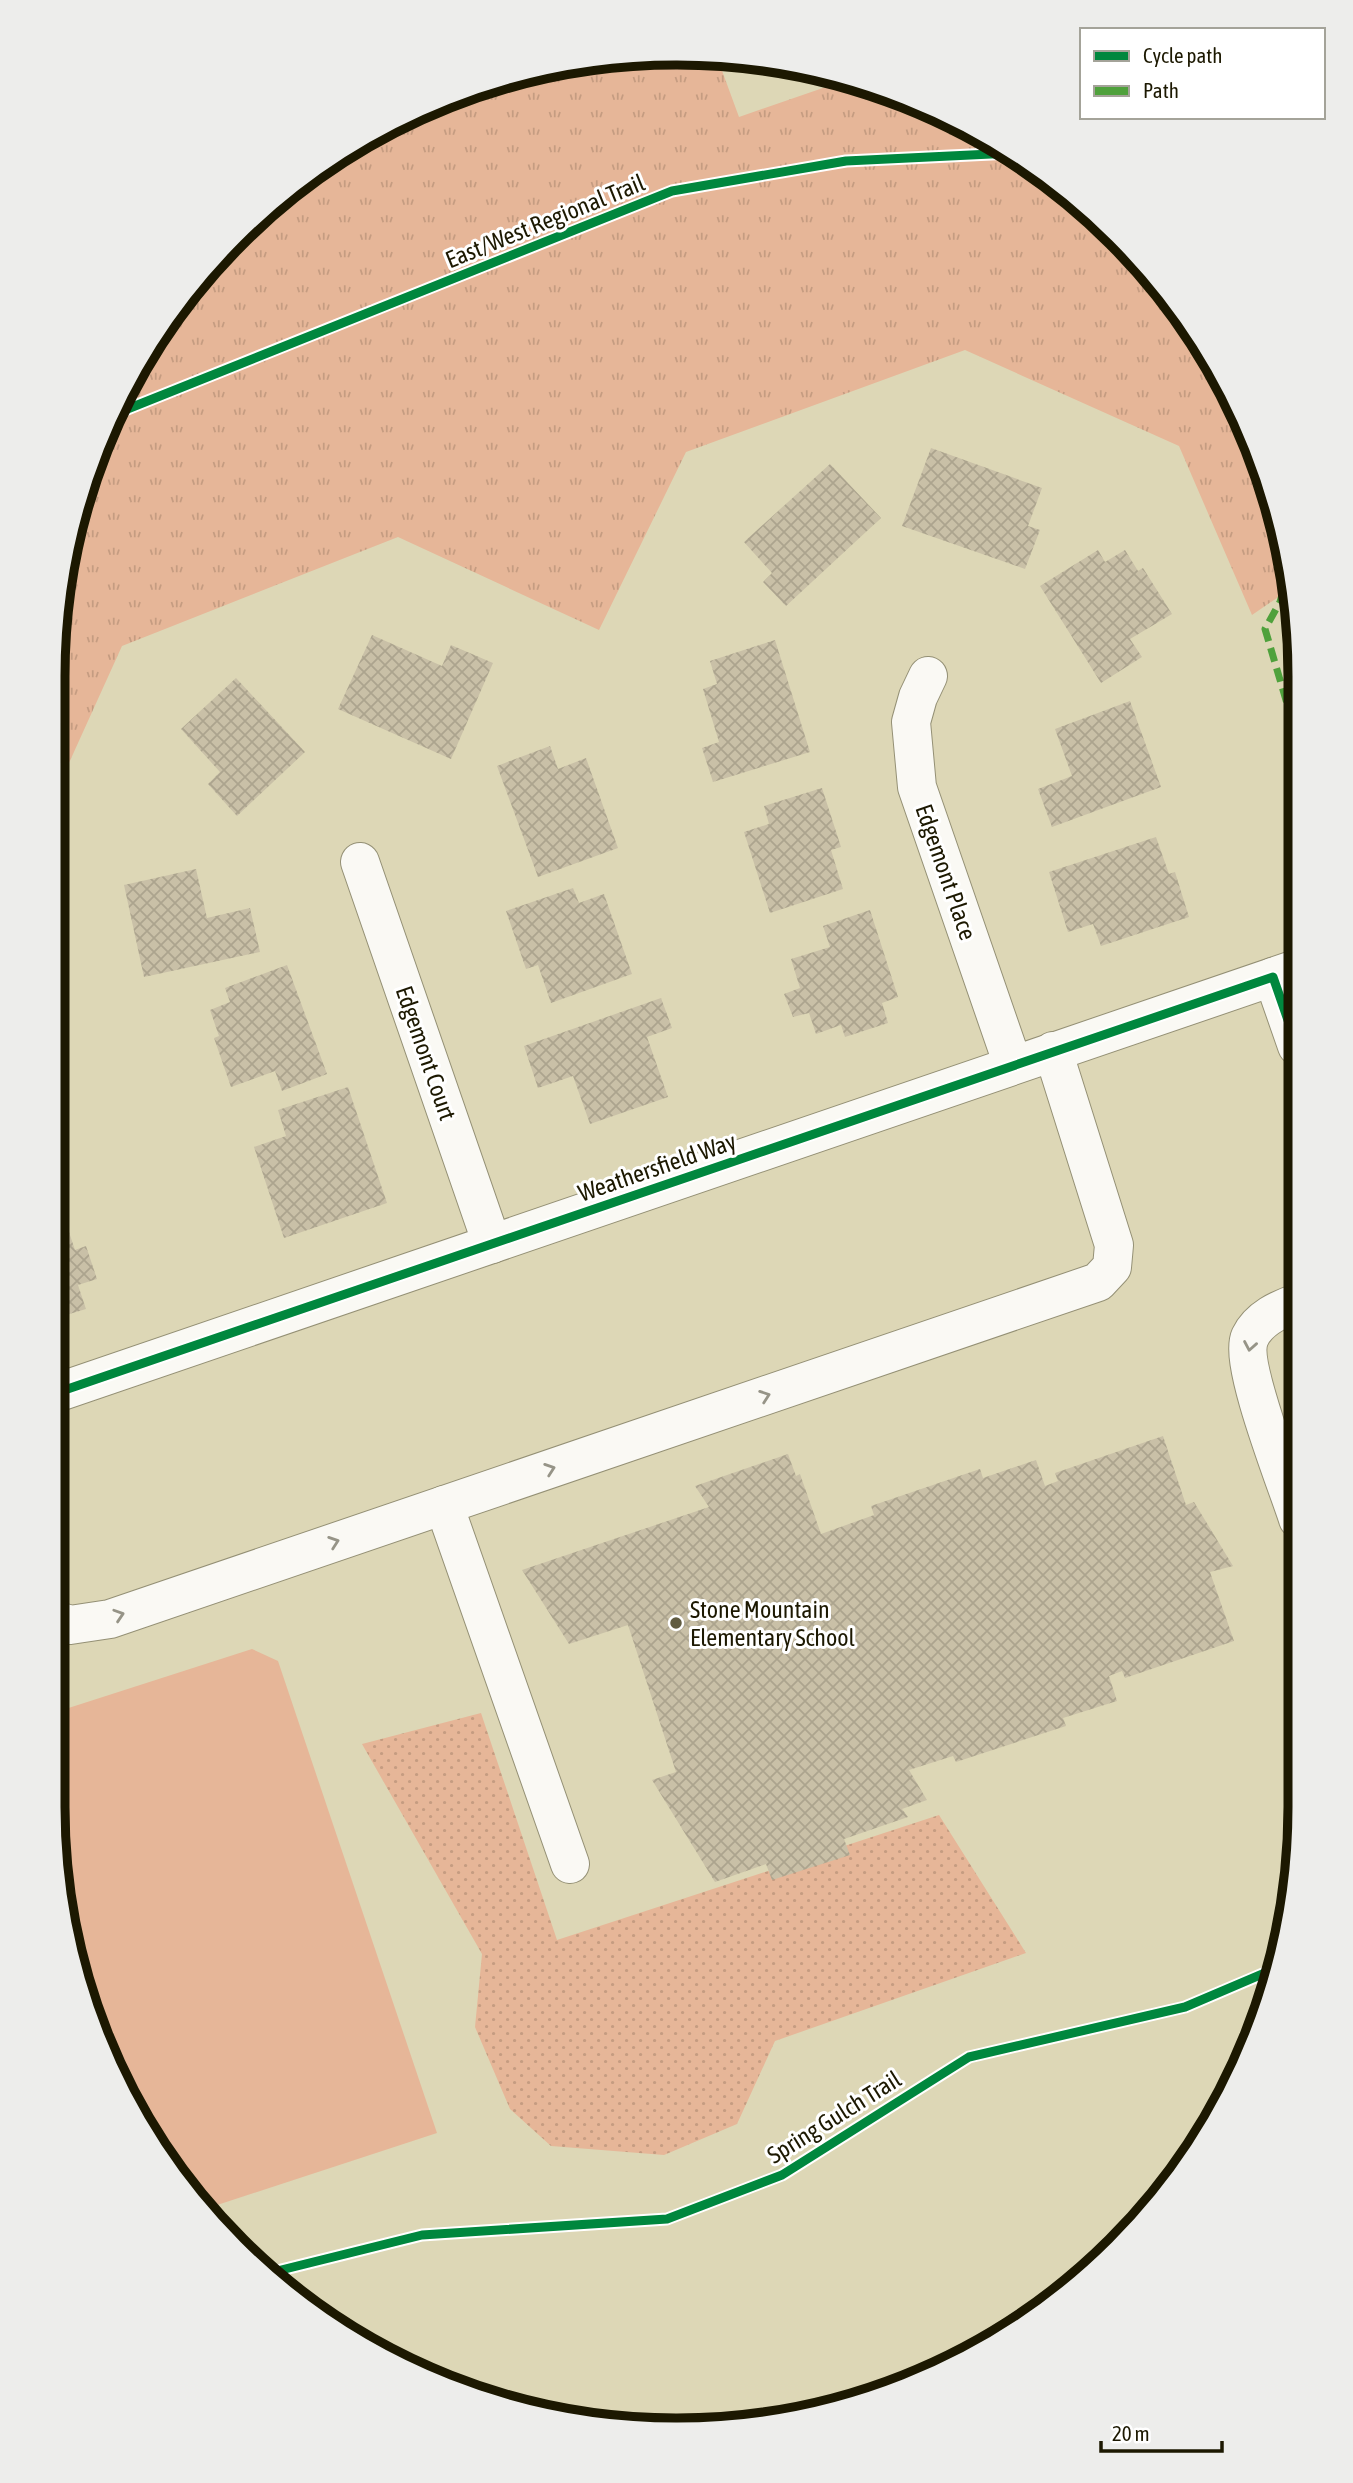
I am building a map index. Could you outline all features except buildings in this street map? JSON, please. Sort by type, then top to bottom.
[{"type":"street","name":"Edgemont Place","points":[[928,676],[911,722],[917,787],[1013,1065]]},
{"type":"street","name":"Edgemont Court","points":[[360,862],[492,1244]]},
{"type":"street","name":"Weathersfield Way","points":[[65,1390],[1285,973]]},
{"type":"street","points":[[1285,973],[1288,991]]},
{"type":"street","points":[[65,1623],[70,1625],[110,1619],[1098,1282],[1112,1267],[1114,1245],[1053,1051]]},
{"type":"street","points":[[1288,1306],[1262,1322],[1250,1338],[1248,1353],[1253,1381],[1288,1488]]},
{"type":"street","points":[[444,1505],[570,1864]]},
{"type":"green space","points":[[636,66],[720,66],[739,117],[831,85],[873,97],[947,128],[1016,168],[1049,191],[1109,244],[1136,273],[1162,304],[1206,371],[1242,442],[1256,480],[1267,518],[1283,594],[1252,615],[1179,446],[965,350],[686,452],[599,630],[398,537],[122,646],[65,772],[66,636],[70,597],[86,518],[97,480],[111,442],[147,371],[191,304],[217,273],[244,244],[304,191],[371,147],[406,128],[442,111],[518,86],[597,70]]},
{"type":"green space","points":[[252,1649],[278,1661],[437,2133],[214,2206],[191,2179],[147,2112],[111,2041],[97,2003],[77,1926],[70,1886],[66,1847],[65,1709]]},
{"type":"green space","points":[[481,1713],[557,1940],[939,1815],[1026,1953],[775,2041],[737,2124],[664,2155],[551,2146],[510,2109],[475,2027],[482,1954],[362,1744]]},
{"type":"marked path","points":[[1282,594],[1265,629],[1288,707]]},
{"type":"cycle path","name":"East/West Regional Trail","points":[[126,409],[672,191],[846,161],[993,154]]},
{"type":"cycle path","points":[[65,1390],[1273,977],[1288,1020]]},
{"type":"cycle path","name":"Spring Gulch Trail","points":[[279,2271],[422,2235],[667,2219],[782,2175],[969,2057],[1185,2007],[1265,1973]]},
{"type":"place","name":"Stone Mountain Elementary School","points":[[676,1623]]}]
